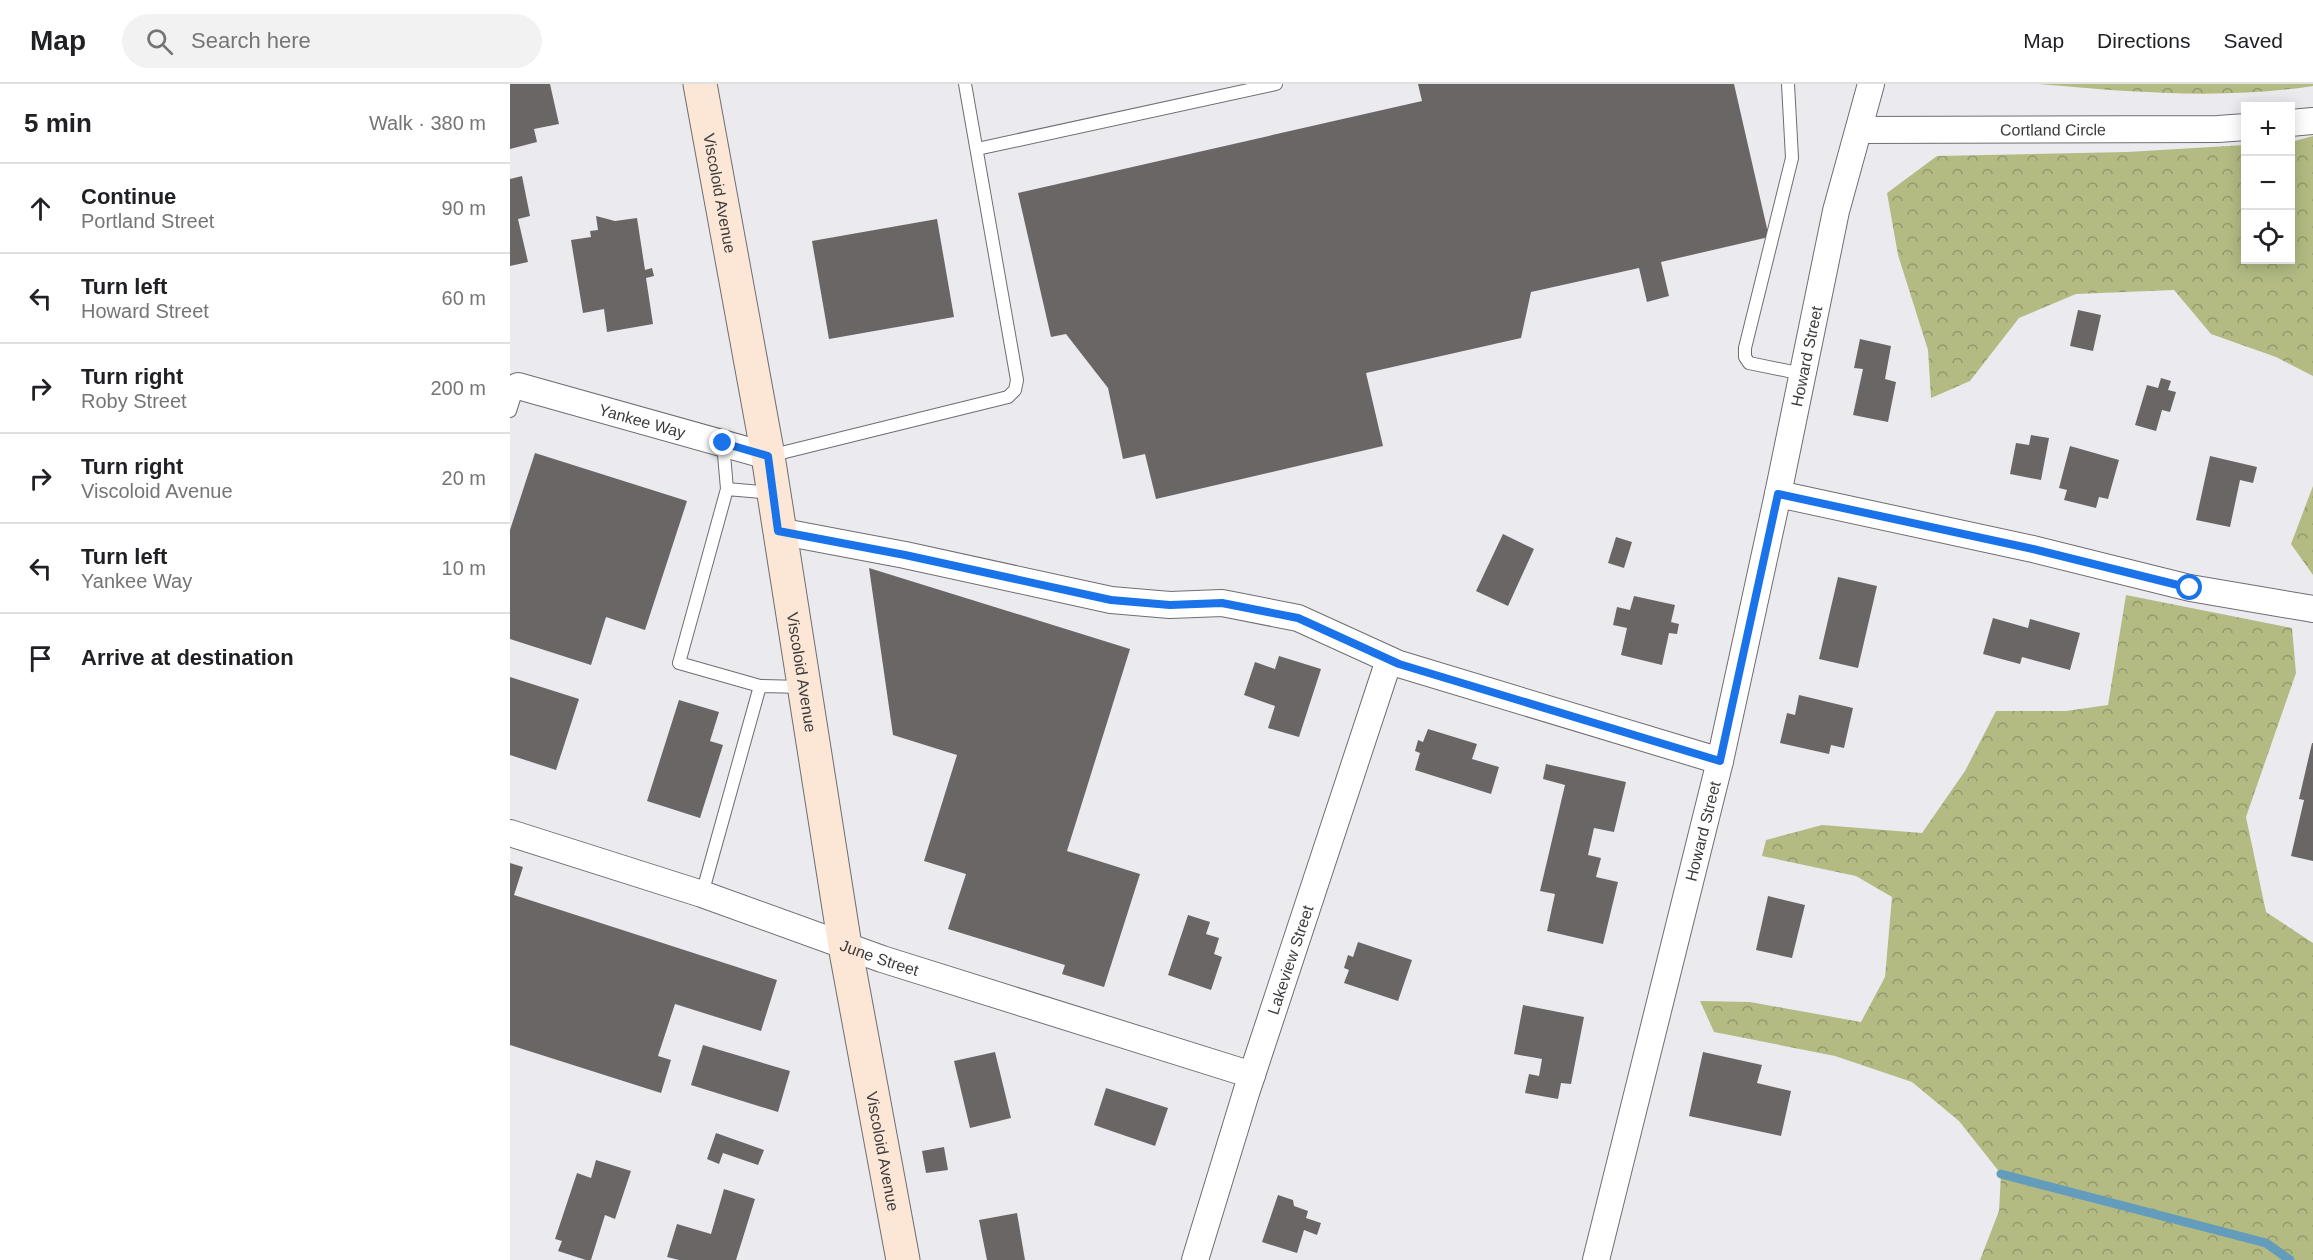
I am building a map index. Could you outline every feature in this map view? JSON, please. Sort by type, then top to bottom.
[{"type":"main road","name":"Viscoloid Avenue","points":[[700,84],[768,456],[845,946],[903,1260]]},
{"type":"street","name":"Howard Street","points":[[1596,1260],[1720,761],[1836,211],[1871,84]]},
{"type":"street","points":[[2295,123],[2313,121]]},
{"type":"street","name":"Cortland Circle","points":[[1859,130],[2218,129],[2241,127]]},
{"type":"street","name":"Yankee Way","points":[[518,386],[768,456]]},
{"type":"street","points":[[1778,494],[2033,549],[2190,588],[2313,609]]},
{"type":"street","points":[[778,531],[905,555],[1111,600],[1170,605],[1222,603],[1298,618],[1389,660],[1720,761]]},
{"type":"street","name":"Lakeview Street","points":[[1195,1260],[1252,1075],[1389,660]]},
{"type":"street","name":"June Street","points":[[510,833],[702,894],[845,946],[1252,1075]]},
{"type":"lane","points":[[768,456],[1008,397],[1015,390],[1017,380],[965,84]]},
{"type":"lane","points":[[977,149],[1276,84]]},
{"type":"lane","points":[[1788,84],[1792,158],[1745,348],[1745,357],[1749,363],[1803,374]]},
{"type":"lane","points":[[510,411],[518,386]]},
{"type":"lane","points":[[723,443],[727,489],[680,663],[760,686],[803,687]]},
{"type":"lane","points":[[727,489],[773,493]]},
{"type":"lane","points":[[702,894],[760,686]]},
{"type":"green space","points":[[2039,84],[2313,84],[2313,86],[2210,94],[2142,92]]},
{"type":"green space","points":[[2313,136],[2313,376],[2276,357],[2211,334],[2174,290],[2076,294],[2019,318],[1970,381],[1931,398],[1928,350],[1898,255],[1887,193],[1937,156],[2127,152],[2241,145],[2241,264],[2295,264],[2295,141]]},
{"type":"green space","points":[[2313,486],[2313,575],[2291,544]]},
{"type":"green space","points":[[2126,595],[2292,628],[2296,673],[2246,817],[2266,912],[2313,943],[2313,1260],[1980,1260],[1999,1211],[2001,1174],[1959,1121],[1912,1082],[1835,1056],[1714,1032],[1700,1001],[1750,1002],[1861,1022],[1885,977],[1892,897],[1856,876],[1762,856],[1766,840],[1822,825],[1922,833],[1965,771],[1996,711],[2066,711],[2108,705]]},
{"type":"building","points":[[510,84],[550,84],[559,124],[534,129],[537,142],[510,149]]},
{"type":"building","points":[[1418,84],[1734,84],[1769,237],[1661,262],[1669,296],[1647,302],[1639,268],[1531,292],[1521,338],[1366,373],[1383,446],[1156,499],[1145,454],[1123,459],[1108,388],[1066,334],[1051,337],[1018,193],[1422,101]]},
{"type":"building","points":[[522,176],[530,216],[518,219],[528,262],[510,266],[510,179]]},
{"type":"building","points":[[596,216],[615,221],[637,218],[645,270],[652,268],[654,276],[646,278],[653,324],[607,332],[604,309],[583,313],[571,240],[591,237],[590,231],[598,230]]},
{"type":"building","points":[[937,219],[954,317],[829,339],[812,241]]},
{"type":"building","points":[[2078,310],[2101,315],[2093,351],[2070,346]]},
{"type":"building","points":[[1860,339],[1891,346],[1885,379],[1896,382],[1888,422],[1853,415],[1863,369],[1854,368]]},
{"type":"building","points":[[2161,378],[2171,381],[2168,390],[2176,392],[2170,412],[2162,410],[2156,431],[2135,425],[2147,385],[2158,388]]},
{"type":"building","points":[[2031,435],[2049,438],[2041,480],[2010,474],[2016,443],[2029,445]]},
{"type":"building","points":[[2070,446],[2119,460],[2108,499],[2099,497],[2096,508],[2064,500],[2067,490],[2059,488]]},
{"type":"building","points":[[535,453],[687,501],[645,630],[606,617],[591,665],[510,639],[510,530]]},
{"type":"building","points":[[2210,456],[2257,467],[2253,483],[2240,480],[2230,527],[2196,520]]},
{"type":"building","points":[[1503,534],[1534,549],[1508,606],[1476,591]]},
{"type":"building","points":[[1616,537],[1632,542],[1624,568],[1608,563]]},
{"type":"building","points":[[869,568],[1130,649],[1067,851],[1140,874],[1104,987],[1062,974],[1065,965],[948,929],[966,874],[924,861],[957,755],[893,735]]},
{"type":"building","points":[[1838,577],[1877,586],[1858,668],[1819,659]]},
{"type":"building","points":[[1634,596],[1675,605],[1671,622],[1679,624],[1677,634],[1669,633],[1662,665],[1621,655],[1627,628],[1613,625],[1617,607],[1630,610]]},
{"type":"building","points":[[1993,618],[2028,628],[2030,619],[2080,633],[2070,670],[2022,657],[2020,664],[1983,654]]},
{"type":"building","points":[[1279,656],[1321,669],[1299,737],[1268,728],[1275,706],[1244,695],[1255,662],[1275,669]]},
{"type":"building","points":[[510,677],[579,699],[556,770],[510,755]]},
{"type":"building","points":[[1799,695],[1853,708],[1844,748],[1831,745],[1829,754],[1780,743],[1787,713],[1795,715]]},
{"type":"building","points":[[679,700],[719,712],[710,741],[723,745],[700,818],[647,801]]},
{"type":"building","points":[[1428,729],[1477,744],[1472,759],[1499,767],[1491,794],[1415,770],[1420,753],[1415,751],[1418,740],[1423,742]]},
{"type":"building","points":[[2312,743],[2313,861],[2291,856],[2304,800],[2299,799]]},
{"type":"building","points":[[1546,764],[1626,782],[1614,832],[1594,828],[1588,855],[1601,858],[1596,877],[1618,882],[1603,944],[1547,931],[1555,894],[1540,891],[1565,785],[1543,779]]},
{"type":"building","points":[[510,863],[523,867],[514,895],[777,980],[761,1031],[675,1004],[658,1056],[671,1060],[661,1093],[510,1045]]},
{"type":"building","points":[[1768,896],[1805,905],[1792,958],[1756,950]]},
{"type":"building","points":[[1188,915],[1210,922],[1206,934],[1219,938],[1214,954],[1222,957],[1211,990],[1168,975]]},
{"type":"building","points":[[1358,942],[1412,960],[1398,1001],[1344,983],[1349,970],[1344,968],[1348,955],[1353,957]]},
{"type":"building","points":[[1523,1005],[1584,1017],[1571,1084],[1561,1083],[1558,1099],[1525,1093],[1529,1074],[1539,1076],[1542,1059],[1514,1054]]},
{"type":"building","points":[[703,1045],[790,1071],[778,1112],[691,1085]]},
{"type":"building","points":[[995,1052],[1011,1118],[970,1128],[954,1061]]},
{"type":"building","points":[[1703,1052],[1762,1065],[1757,1083],[1791,1091],[1781,1136],[1689,1116]]},
{"type":"building","points":[[1106,1088],[1168,1108],[1155,1146],[1094,1125]]},
{"type":"building","points":[[716,1133],[764,1150],[758,1165],[723,1153],[719,1164],[707,1159]]},
{"type":"building","points":[[944,1147],[948,1170],[926,1173],[922,1151]]},
{"type":"building","points":[[596,1160],[631,1171],[615,1219],[605,1215],[591,1260],[586,1260],[558,1251],[562,1241],[555,1239],[577,1173],[591,1178]]},
{"type":"building","points":[[724,1189],[755,1199],[736,1260],[679,1260],[667,1257],[677,1224],[711,1234]]},
{"type":"building","points":[[1278,1195],[1293,1200],[1294,1206],[1308,1211],[1306,1218],[1321,1223],[1317,1235],[1304,1230],[1297,1253],[1262,1242]]},
{"type":"building","points":[[1017,1213],[1025,1260],[987,1260],[979,1220]]},
{"type":"waterway","points":[[2001,1174],[2266,1243],[2290,1260]]},
{"type":"route","points":[[723,443],[768,456],[778,531],[905,555],[1111,600],[1170,605],[1222,603],[1298,618],[1399,664],[1720,761],[1778,494],[2033,549],[2190,588]]}]
